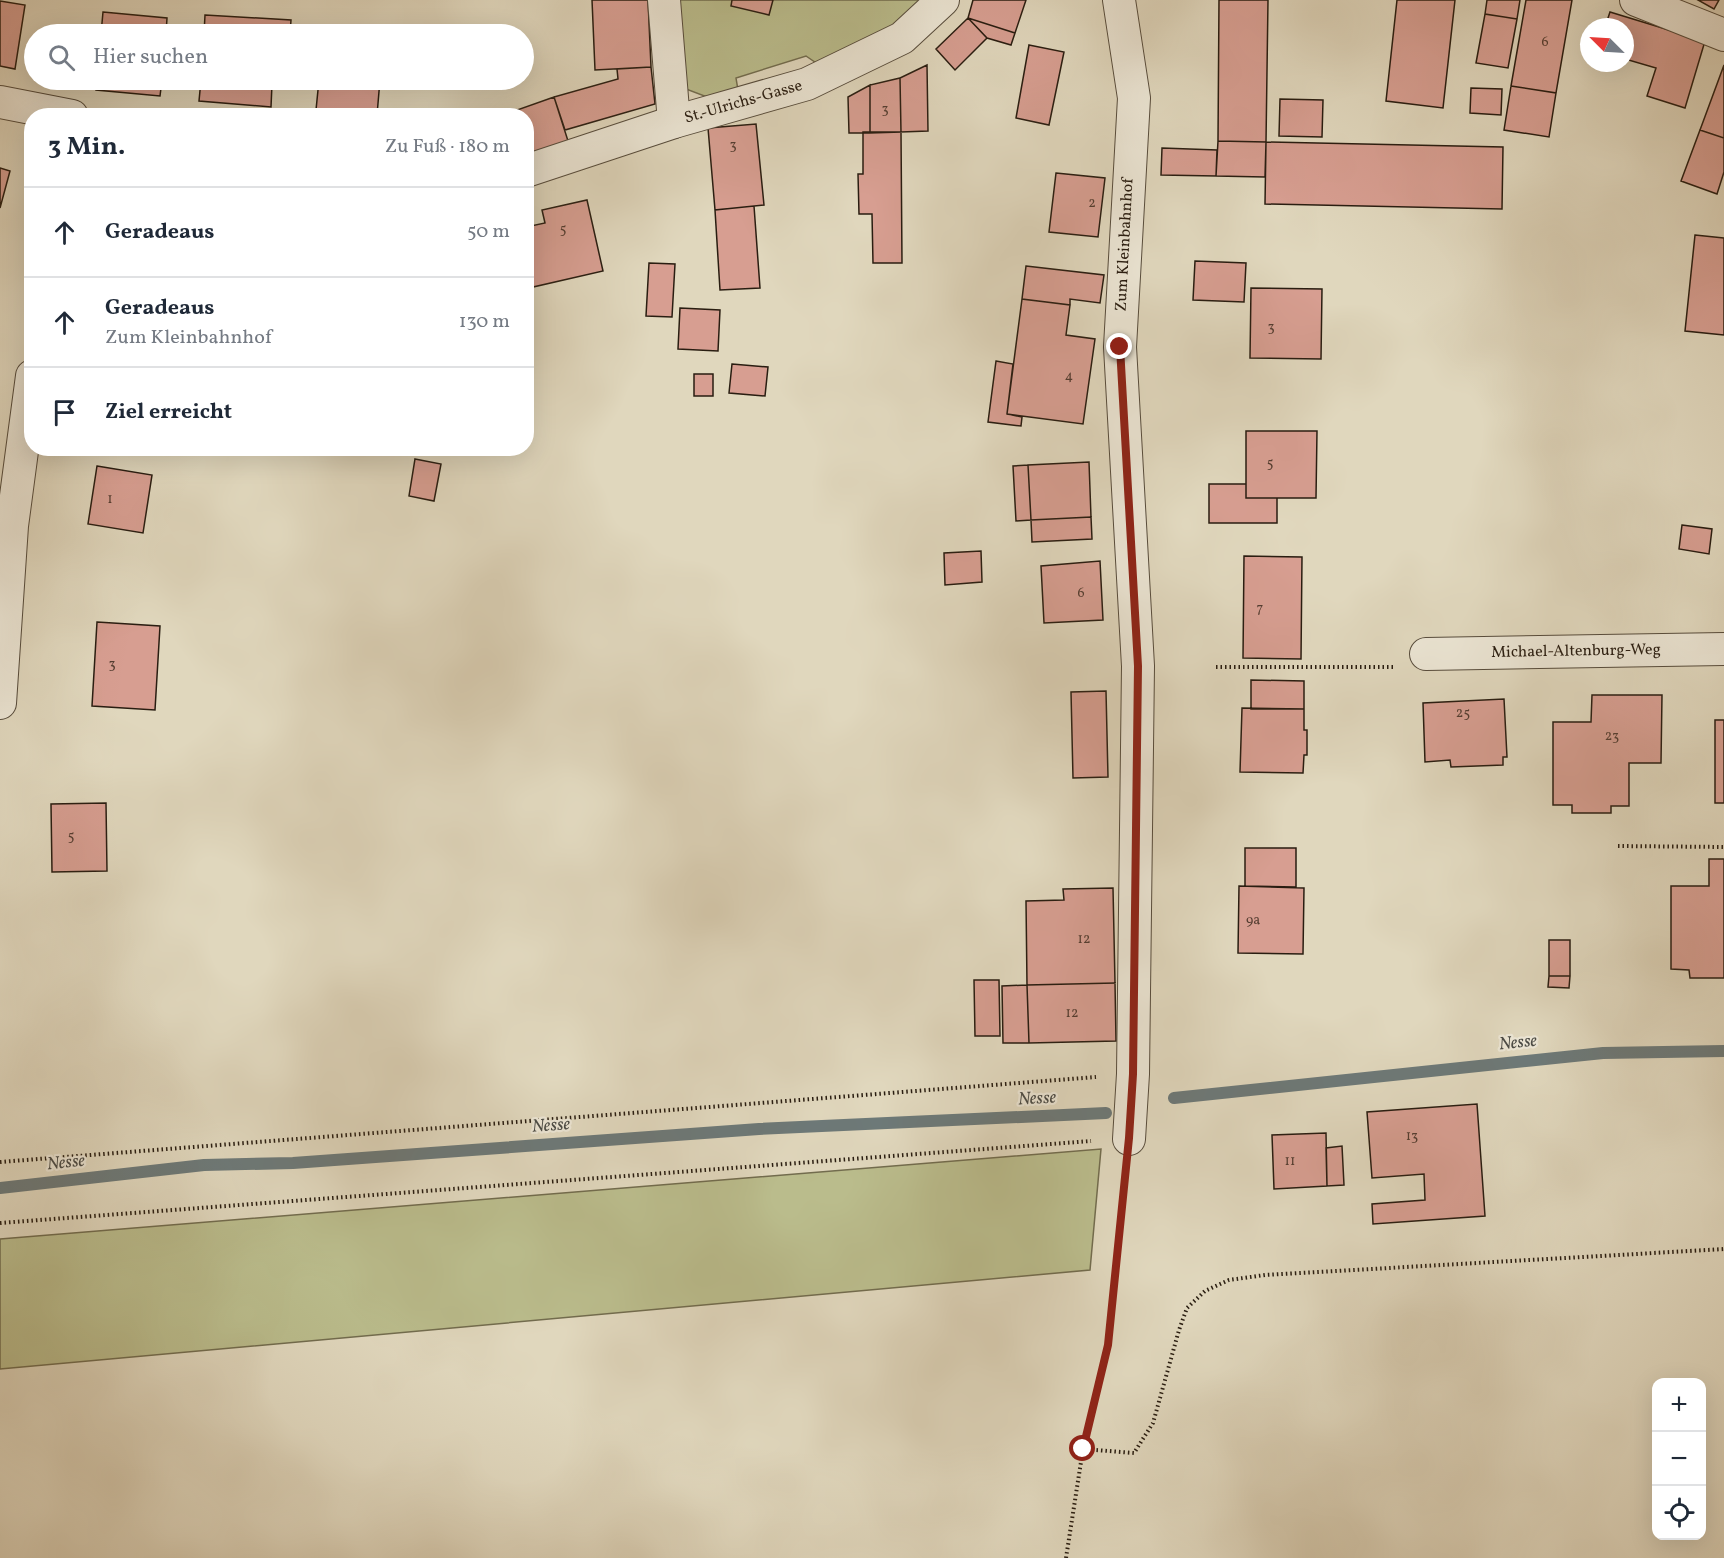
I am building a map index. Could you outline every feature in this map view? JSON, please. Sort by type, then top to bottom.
[{"type":"street","points":[[664,0],[674,122]]},
{"type":"street","name":"St.-Ulrichs-Gasse","points":[[534,168],[674,122],[807,84],[902,38],[943,0]]},
{"type":"street","name":"Zum Kleinbahnhof","points":[[1119,0],[1134,98],[1120,347],[1138,666],[1133,1074],[1129,1138]]},
{"type":"street","points":[[1636,0],[1724,35]]},
{"type":"street","points":[[0,102],[31,108]]},
{"type":"street","points":[[0,703],[12,526],[24,436]]},
{"type":"street","name":"Michael-Altenburg-Weg","points":[[1426,654],[1724,649]]},
{"type":"path","points":[[1216,667],[1418,667],[1426,654]]},
{"type":"path","points":[[1618,846],[1724,847]]},
{"type":"path","points":[[0,1162],[1133,1074]]},
{"type":"path","points":[[0,1223],[1129,1138],[1108,1345],[1083,1449],[1066,1558]]},
{"type":"path","points":[[1083,1449],[1134,1453],[1153,1423],[1187,1308],[1205,1291],[1229,1281],[1265,1275],[1637,1256],[1724,1249]]},
{"type":"green space","points":[[677,0],[927,0],[897,30],[822,67],[806,56],[736,78],[738,90],[707,97],[686,89]]},
{"type":"green space","points":[[1101,1149],[1090,1270],[0,1369],[0,1239]]},
{"type":"building","points":[[592,0],[648,0],[651,67],[595,70]]},
{"type":"building","points":[[732,0],[773,0],[769,15],[731,6]]},
{"type":"building","points":[[973,0],[1026,0],[1015,33],[968,18]]},
{"type":"building","points":[[1219,0],[1268,0],[1266,142],[1218,141]]},
{"type":"building","points":[[1397,0],[1455,0],[1443,108],[1386,101]]},
{"type":"building","points":[[1487,0],[1520,0],[1517,19],[1485,14]]},
{"type":"building","points":[[1526,0],[1572,0],[1556,93],[1511,86]]},
{"type":"building","points":[[1698,0],[1719,0],[1714,9]]},
{"type":"building","points":[[0,1],[25,5],[15,69],[0,66]]},
{"type":"building","points":[[103,12],[167,18],[167,24],[102,24]]},
{"type":"building","points":[[1610,12],[1630,18],[1608,18]]},
{"type":"building","points":[[1485,14],[1517,19],[1508,68],[1476,63]]},
{"type":"building","points":[[205,15],[291,20],[291,24],[205,24]]},
{"type":"building","points":[[968,18],[987,38],[955,70],[936,49]]},
{"type":"building","points":[[968,18],[1015,33],[1011,45],[987,38]]},
{"type":"building","points":[[1634,19],[1705,41],[1685,108],[1647,96],[1656,68],[1634,62]]},
{"type":"building","points":[[1029,45],[1064,52],[1049,125],[1016,118]]},
{"type":"building","points":[[927,65],[928,131],[901,132],[900,78]]},
{"type":"building","points":[[1724,65],[1724,138],[1700,130]]},
{"type":"building","points":[[651,67],[655,104],[565,130],[554,97],[618,79],[617,69]]},
{"type":"building","points":[[900,78],[901,132],[870,133],[870,85]]},
{"type":"building","points":[[870,85],[870,133],[849,133],[848,97]]},
{"type":"building","points":[[1511,86],[1556,93],[1549,137],[1504,130]]},
{"type":"building","points":[[1471,88],[1502,89],[1501,115],[1470,113]]},
{"type":"building","points":[[96,90],[161,90],[160,96]]},
{"type":"building","points":[[200,90],[272,90],[271,107],[199,101]]},
{"type":"building","points":[[318,90],[379,90],[378,108],[316,108]]},
{"type":"building","points":[[554,97],[569,144],[534,156],[534,108],[523,108]]},
{"type":"building","points":[[1280,99],[1323,100],[1322,137],[1279,136]]},
{"type":"building","points":[[756,124],[764,205],[715,210],[708,128]]},
{"type":"building","points":[[1700,130],[1724,138],[1724,172],[1717,194],[1681,181]]},
{"type":"building","points":[[863,132],[901,132],[902,263],[873,263],[872,214],[859,214],[858,174],[863,174]]},
{"type":"building","points":[[1218,141],[1266,142],[1265,177],[1216,176]]},
{"type":"building","points":[[1266,142],[1503,147],[1502,209],[1265,204]]},
{"type":"building","points":[[1162,148],[1217,150],[1216,176],[1161,175]]},
{"type":"building","points":[[0,168],[10,171],[0,208]]},
{"type":"building","points":[[1056,173],[1105,178],[1098,237],[1049,232]]},
{"type":"building","points":[[587,200],[603,271],[534,287],[534,225],[545,223],[542,210]]},
{"type":"building","points":[[754,206],[760,288],[720,290],[715,210]]},
{"type":"building","points":[[1695,235],[1724,238],[1724,335],[1685,331]]},
{"type":"building","points":[[1195,261],[1246,263],[1244,302],[1193,300]]},
{"type":"building","points":[[649,263],[675,264],[672,317],[646,316]]},
{"type":"building","points":[[1026,266],[1104,275],[1100,303],[1070,299],[1070,305],[1022,299]]},
{"type":"building","points":[[1251,288],[1322,289],[1321,359],[1250,358]]},
{"type":"building","points":[[1022,299],[1070,305],[1066,335],[1095,339],[1083,424],[1007,414]]},
{"type":"building","points":[[680,308],[720,310],[718,351],[678,349]]},
{"type":"building","points":[[996,361],[1013,364],[1007,414],[1022,417],[1021,426],[988,422]]},
{"type":"building","points":[[732,364],[768,367],[765,396],[729,393]]},
{"type":"building","points":[[694,374],[713,374],[713,396],[694,396]]},
{"type":"building","points":[[1246,431],[1317,431],[1316,498],[1246,498]]},
{"type":"building","points":[[415,459],[441,464],[434,501],[409,496]]},
{"type":"building","points":[[1089,462],[1091,517],[1031,520],[1028,465]]},
{"type":"building","points":[[1028,465],[1031,520],[1016,521],[1013,466]]},
{"type":"building","points":[[97,466],[152,475],[143,533],[88,524]]},
{"type":"building","points":[[1209,484],[1246,484],[1246,498],[1277,498],[1277,523],[1209,523]]},
{"type":"building","points":[[1091,517],[1092,539],[1032,542],[1031,520]]},
{"type":"building","points":[[1682,525],[1712,529],[1709,554],[1679,549]]},
{"type":"building","points":[[981,551],[982,582],[945,585],[944,553]]},
{"type":"building","points":[[1244,556],[1302,557],[1301,659],[1243,658]]},
{"type":"building","points":[[1100,561],[1103,620],[1044,623],[1041,566]]},
{"type":"building","points":[[97,622],[160,626],[155,710],[92,706]]},
{"type":"building","points":[[1251,680],[1304,681],[1304,709],[1251,709]]},
{"type":"building","points":[[1106,691],[1108,777],[1073,778],[1071,692]]},
{"type":"building","points":[[1592,695],[1662,695],[1661,763],[1629,763],[1629,806],[1611,806],[1611,813],[1572,813],[1572,805],[1553,805],[1553,722],[1591,722]]},
{"type":"building","points":[[1504,699],[1507,757],[1503,757],[1503,765],[1451,767],[1450,760],[1425,762],[1423,703]]},
{"type":"building","points":[[1242,708],[1304,709],[1307,755],[1304,755],[1303,773],[1240,772]]},
{"type":"building","points":[[1715,720],[1724,720],[1724,803],[1715,803]]},
{"type":"building","points":[[106,803],[107,871],[52,872],[51,804]]},
{"type":"building","points":[[1245,848],[1296,848],[1296,887],[1245,886]]},
{"type":"building","points":[[1709,859],[1724,859],[1724,978],[1690,978],[1689,970],[1671,969],[1671,886],[1709,886]]},
{"type":"building","points":[[1239,886],[1304,888],[1303,954],[1238,953]]},
{"type":"building","points":[[1113,888],[1115,983],[1027,985],[1026,901],[1064,900],[1063,889]]},
{"type":"building","points":[[1549,940],[1570,940],[1570,976],[1549,976]]},
{"type":"building","points":[[1549,976],[1570,976],[1569,988],[1548,987]]},
{"type":"building","points":[[974,980],[999,980],[1000,1036],[975,1036]]},
{"type":"building","points":[[1115,983],[1116,1041],[1029,1043],[1027,985]]},
{"type":"building","points":[[1027,985],[1029,1043],[1003,1043],[1002,986]]},
{"type":"building","points":[[1477,1104],[1485,1216],[1373,1224],[1372,1204],[1425,1200],[1424,1174],[1372,1178],[1367,1112]]},
{"type":"building","points":[[1326,1133],[1327,1186],[1274,1189],[1272,1135]]},
{"type":"building","points":[[1342,1146],[1344,1185],[1327,1186],[1326,1148]]},
{"type":"waterway","name":"Nesse","points":[[1174,1098],[1603,1053],[1724,1051]]},
{"type":"waterway","name":"Nesse","points":[[0,1188],[204,1165],[293,1163],[759,1129],[1106,1113]]},
{"type":"route","points":[[1083,1449],[1108,1345],[1129,1138],[1133,1074],[1138,666],[1120,347]]}]
